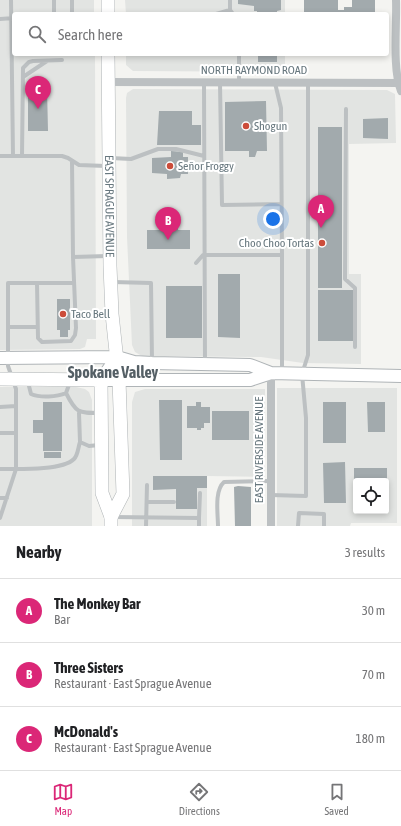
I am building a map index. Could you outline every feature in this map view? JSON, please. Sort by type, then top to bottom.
[{"type":"main road","points":[[108,0],[108,12]]},
{"type":"main road","name":"EAST SPRAGUE AVENUE","points":[[108,56],[110,256],[112,314],[119,380],[123,494],[111,521]]},
{"type":"main road","points":[[4,358],[117,358],[134,362],[152,363],[250,365],[276,374]]},
{"type":"main road","points":[[111,521],[102,493],[101,380],[117,358]]},
{"type":"main road","points":[[0,379],[250,380],[276,374],[401,376]]},
{"type":"street","points":[[396,0],[400,86]]},
{"type":"street","name":"NORTH RAYMOND ROAD","points":[[107,82],[275,82],[400,86]]},
{"type":"street","name":"EAST RIVERSIDE AVENUE","points":[[271,526],[270,481],[276,374]]},
{"type":"lane","points":[[12,0],[13,12]]},
{"type":"lane","points":[[54,0],[54,12]]},
{"type":"lane","points":[[72,0],[72,12]]},
{"type":"lane","points":[[223,12],[230,10],[230,0]]},
{"type":"lane","points":[[0,19],[12,18]]},
{"type":"lane","points":[[13,56],[13,156]]},
{"type":"lane","points":[[239,56],[239,82]]},
{"type":"lane","points":[[23,77],[47,60]]},
{"type":"lane","points":[[22,156],[23,68],[29,62],[62,60]]},
{"type":"lane","points":[[204,82],[205,364]]},
{"type":"lane","points":[[220,82],[222,204],[281,204]]},
{"type":"lane","points":[[275,82],[281,108],[282,255],[276,374]]},
{"type":"lane","points":[[270,495],[306,496],[306,418],[302,374],[308,355],[308,83]]},
{"type":"lane","points":[[346,108],[345,280],[355,288],[356,347]]},
{"type":"lane","points":[[0,156],[62,156],[82,166],[131,159],[158,149],[176,149],[204,156]]},
{"type":"lane","points":[[37,283],[38,338],[42,342],[69,342],[74,338],[76,328],[73,283],[72,161]]},
{"type":"lane","points":[[196,263],[204,255],[282,255]]},
{"type":"lane","points":[[73,257],[110,256]]},
{"type":"lane","points":[[111,282],[151,282],[152,363]]},
{"type":"lane","points":[[0,518],[16,468],[16,386],[4,358],[8,327],[8,283],[73,283]]},
{"type":"lane","points":[[8,327],[37,327]]},
{"type":"lane","points":[[28,379],[31,394],[35,396],[60,395],[66,393]]},
{"type":"lane","points":[[71,380],[66,393],[73,408],[79,413],[101,413]]},
{"type":"lane","points":[[0,407],[16,406]]},
{"type":"lane","points":[[0,469],[68,464],[74,458],[80,442],[79,413]]},
{"type":"lane","points":[[0,433],[16,433]]},
{"type":"lane","points":[[80,442],[89,446],[102,445]]},
{"type":"lane","points":[[218,526],[218,492],[224,482],[270,481]]},
{"type":"lane","points":[[146,526],[147,485]]},
{"type":"lane","points":[[199,526],[200,493]]},
{"type":"lane","points":[[0,498],[7,498]]},
{"type":"lane","points":[[147,502],[174,502]]},
{"type":"lane","points":[[298,526],[299,513],[305,513],[324,514],[324,526]]},
{"type":"lane","points":[[111,521],[146,518],[199,518]]},
{"type":"shaded area","points":[[0,0],[94,0],[94,12],[12,12],[12,56],[95,56],[96,339],[87,339],[85,347],[80,349],[0,350]]},
{"type":"shaded area","points":[[125,0],[285,0],[285,12],[126,12]]},
{"type":"shaded area","points":[[126,56],[285,56],[285,72],[133,71],[126,65]]},
{"type":"shaded area","points":[[133,89],[387,90],[395,94],[396,143],[349,144],[349,274],[361,274],[361,364],[303,363],[261,357],[142,356],[135,352],[132,345],[127,237],[126,98],[127,93]]},
{"type":"shaded area","points":[[0,387],[76,387],[85,389],[89,392],[92,400],[92,526],[0,526]]},
{"type":"shaded area","points":[[277,388],[397,388],[397,523],[351,523],[350,526],[277,526]]},
{"type":"shaded area","points":[[145,389],[265,389],[265,477],[207,476],[207,526],[132,526],[132,402],[135,392]]},
{"type":"building","points":[[238,0],[281,0],[281,10],[277,12],[257,12],[254,11],[254,6],[238,4]]},
{"type":"building","points":[[304,0],[338,0],[338,10],[344,10],[344,7],[352,7],[352,0],[375,0],[375,12],[304,12]]},
{"type":"building","points":[[258,56],[277,56],[277,62],[258,62]]},
{"type":"building","points":[[28,88],[47,88],[48,131],[28,131]]},
{"type":"building","name":"Shogun","points":[[266,101],[267,151],[257,151],[255,157],[249,157],[249,151],[225,151],[225,102]]},
{"type":"building","points":[[159,111],[192,111],[192,125],[201,125],[201,145],[157,145]]},
{"type":"building","points":[[388,118],[388,139],[363,138],[363,119]]},
{"type":"building","points":[[318,127],[342,127],[342,288],[318,288],[318,208],[316,208],[316,200],[318,200]]},
{"type":"building","name":"Señor Froggy","points":[[171,151],[183,152],[183,157],[188,157],[188,174],[181,174],[180,178],[167,179],[167,174],[152,173],[152,158],[171,157]]},
{"type":"building","points":[[166,223],[178,223],[178,230],[190,230],[190,249],[147,249],[147,230],[166,230]]},
{"type":"building","points":[[218,274],[240,274],[240,338],[218,337]]},
{"type":"building","points":[[166,286],[202,286],[202,338],[166,338]]},
{"type":"building","points":[[318,290],[353,290],[353,341],[318,341]]},
{"type":"building","name":"Taco Bell","points":[[57,299],[70,299],[70,330],[68,330],[68,337],[60,337],[60,330],[57,330]]},
{"type":"building","points":[[159,400],[182,400],[182,460],[160,460]]},
{"type":"building","points":[[43,402],[62,402],[62,451],[43,451],[43,433],[33,433],[33,420],[43,420]]},
{"type":"building","points":[[196,402],[201,402],[201,407],[210,407],[210,423],[204,423],[204,428],[201,428],[201,430],[197,430],[197,428],[187,428],[187,406],[196,406]]},
{"type":"building","points":[[323,402],[346,402],[346,443],[323,443]]},
{"type":"building","points":[[367,402],[385,402],[385,432],[368,432]]},
{"type":"building","points":[[212,411],[249,411],[249,440],[212,440]]},
{"type":"building","points":[[44,452],[61,452],[61,458],[44,458]]},
{"type":"building","points":[[345,462],[346,503],[324,503],[323,463]]},
{"type":"building","points":[[354,468],[387,468],[387,478],[354,478]]},
{"type":"building","points":[[153,476],[207,476],[207,488],[197,488],[197,509],[176,509],[176,489],[153,490]]},
{"type":"building","points":[[234,487],[251,487],[251,526],[235,526]]},
{"type":"place","name":"McDonald's","points":[[38,109]]},
{"type":"place","name":"Shogun","points":[[246,126]]},
{"type":"place","name":"Señor Froggy","points":[[170,166]]},
{"type":"place","name":"The Monkey Bar","points":[[321,228]]},
{"type":"place","name":"Three Sisters","points":[[168,240]]},
{"type":"place","name":"Choo Choo Tortas","points":[[322,243]]},
{"type":"place","name":"Taco Bell","points":[[63,314]]},
{"type":"district","name":"Spokane Valley","points":[[113,372]]}]
